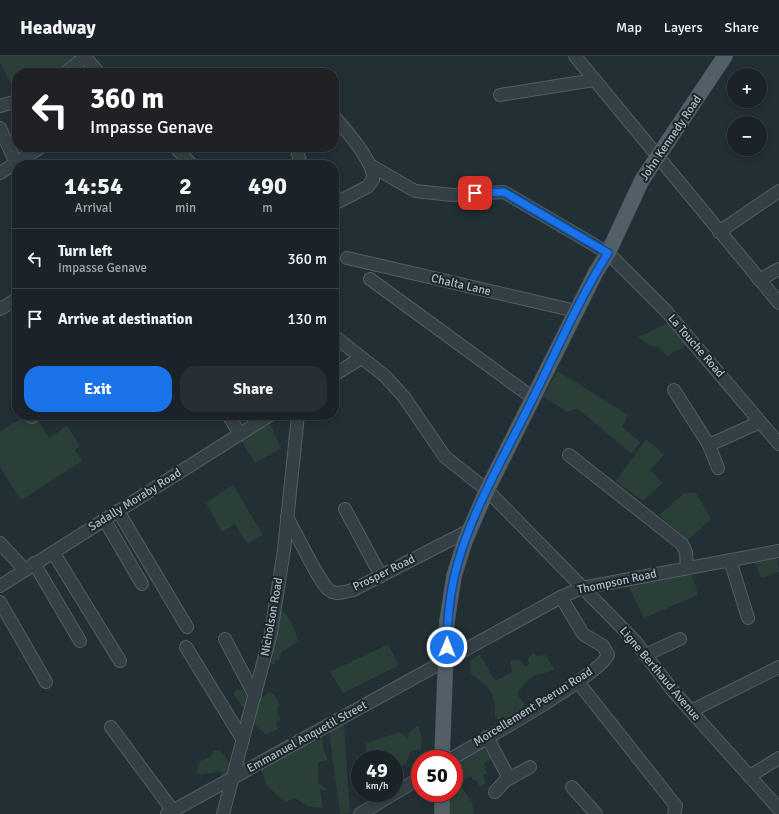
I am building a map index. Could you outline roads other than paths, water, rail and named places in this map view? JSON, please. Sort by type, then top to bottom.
[{"type":"main road","name":"John Kennedy Road","points":[[442,750],[447,660],[447,621],[450,596],[454,576],[470,530],[488,490],[576,311],[596,272],[608,253],[642,180],[656,156],[692,108],[725,56]]},
{"type":"main road","points":[[442,802],[442,814]]},
{"type":"street","points":[[71,68],[84,56],[95,68]]},
{"type":"street","points":[[575,56],[759,280],[775,291],[779,303]]},
{"type":"street","points":[[500,95],[594,80]]},
{"type":"street","points":[[0,106],[12,102]]},
{"type":"street","points":[[339,123],[372,169],[374,180],[367,186],[339,201]]},
{"type":"street","points":[[0,128],[15,160]]},
{"type":"street","points":[[21,160],[33,152]]},
{"type":"street","points":[[180,152],[187,160]]},
{"type":"street","points":[[0,173],[12,166]]},
{"type":"street","name":"La Touche Road","points":[[372,169],[414,195],[427,198],[491,197],[504,192],[608,253],[666,311],[779,444]]},
{"type":"street","points":[[719,232],[779,191]]},
{"type":"street","name":"Chalta Lane","points":[[347,258],[576,311]]},
{"type":"street","points":[[759,280],[779,269]]},
{"type":"street","points":[[370,279],[533,398]]},
{"type":"street","points":[[0,309],[12,302]]},
{"type":"street","name":"Ligne Berthaud Avenue","points":[[339,340],[385,376],[394,386],[445,457],[488,490],[635,641],[691,711],[779,809]]},
{"type":"street","points":[[339,372],[361,358]]},
{"type":"street","points":[[674,390],[709,445],[718,468]]},
{"type":"street","points":[[231,420],[240,434]]},
{"type":"street","name":"Sadally Moraby Road","points":[[0,586],[262,420]]},
{"type":"street","name":"Nicholson Road","points":[[223,814],[271,633],[287,517],[297,420]]},
{"type":"street","points":[[709,445],[760,422]]},
{"type":"street","points":[[569,456],[682,544],[686,552],[687,568]]},
{"type":"street","points":[[345,509],[381,576]]},
{"type":"street","points":[[118,511],[187,627]]},
{"type":"street","name":"Prosper Road","points":[[287,517],[319,576],[329,590],[338,593],[354,590],[470,530]]},
{"type":"street","points":[[104,519],[142,584]]},
{"type":"street","points":[[0,543],[29,567],[80,641]]},
{"type":"street","name":"Thompson Road","points":[[447,660],[561,597],[582,588],[779,551]]},
{"type":"street","points":[[53,552],[120,661]]},
{"type":"street","points":[[730,560],[748,618]]},
{"type":"street","name":"Morcellement Peerun Road","points":[[463,752],[578,682],[606,661],[608,655],[603,646],[583,634],[561,597]]},
{"type":"street","points":[[0,602],[46,682]]},
{"type":"street","points":[[225,639],[255,696]]},
{"type":"street","points":[[645,655],[680,639]]},
{"type":"street","points":[[186,647],[243,740]]},
{"type":"street","name":"Emmanuel Anquetil Street","points":[[170,813],[447,660]]},
{"type":"street","points":[[691,711],[779,667]]},
{"type":"street","points":[[578,682],[676,806],[674,814]]},
{"type":"street","points":[[111,727],[170,813]]},
{"type":"street","points":[[487,737],[509,778]]},
{"type":"street","points":[[750,776],[779,758]]},
{"type":"street","points":[[495,792],[509,778],[530,767]]},
{"type":"street","points":[[360,814],[411,783]]},
{"type":"street","points":[[572,787],[596,814]]}]
